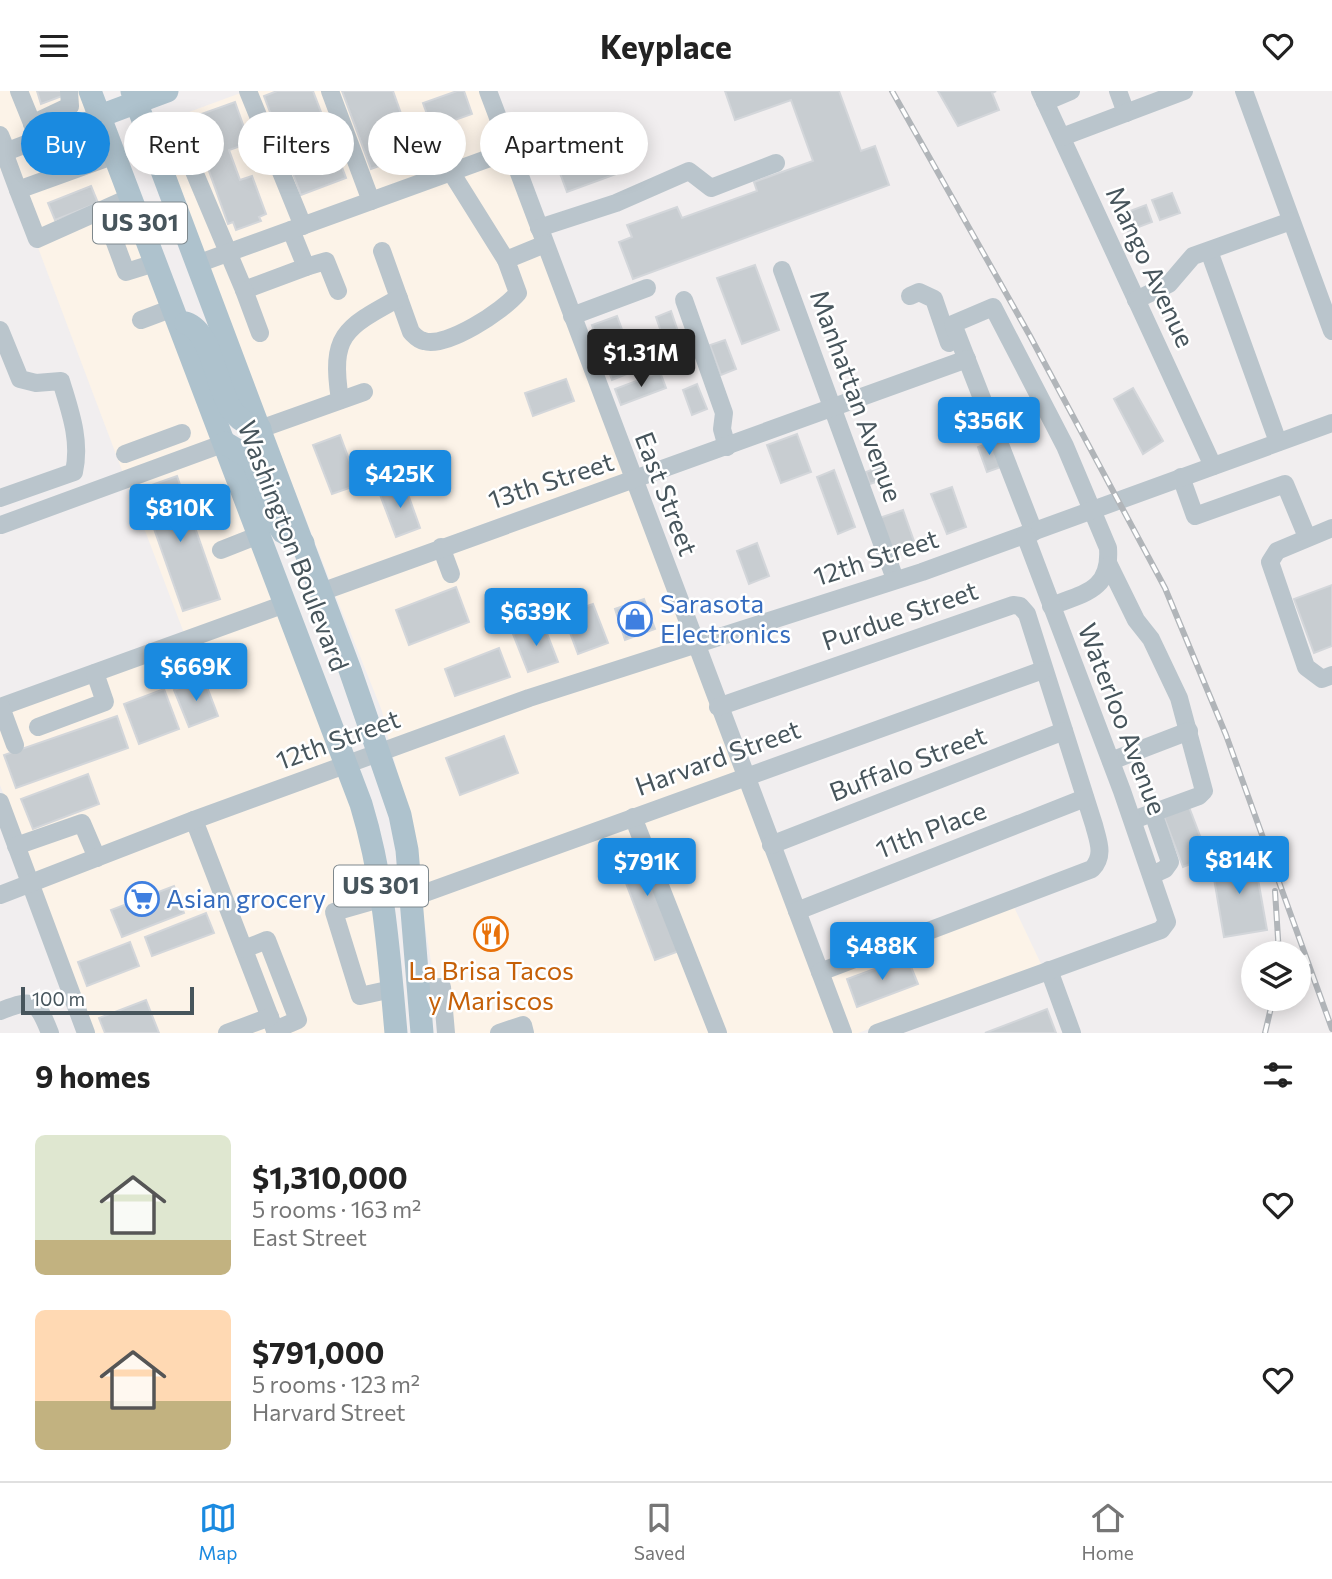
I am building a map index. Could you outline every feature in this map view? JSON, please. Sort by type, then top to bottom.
[{"type":"main road","name":"Washington Boulevard","points":[[90,91],[98,112]]},
{"type":"main road","points":[[107,112],[134,97],[167,91]]},
{"type":"main road","name":"Washington Boulevard","points":[[110,142],[347,765],[377,859],[396,1033]]},
{"type":"main road","name":"Washington Boulevard","points":[[163,175],[303,543],[400,815],[411,898],[422,1033]]},
{"type":"main road","points":[[176,315],[196,329],[230,408],[244,422],[260,429]]},
{"type":"main road","points":[[225,443],[252,459],[279,526],[283,532],[303,543]]},
{"type":"street","points":[[19,91],[28,112]]},
{"type":"street","points":[[248,91],[297,228],[306,267]]},
{"type":"street","points":[[330,91],[371,201]]},
{"type":"street","name":"East Street","points":[[488,91],[495,112]]},
{"type":"street","points":[[1042,97],[1071,91]]},
{"type":"street","points":[[1118,91],[1126,113]]},
{"type":"street","points":[[1062,137],[1126,113],[1153,96],[1184,91]]},
{"type":"street","points":[[1244,91],[1332,331]]},
{"type":"street","name":"Mango Avenue","points":[[1042,97],[1213,466]]},
{"type":"street","points":[[55,112],[69,98]]},
{"type":"street","points":[[21,139],[3,148],[37,239],[131,197]]},
{"type":"street","points":[[18,190],[115,155]]},
{"type":"street","points":[[506,260],[542,236],[690,171],[711,188],[776,163]]},
{"type":"street","points":[[195,175],[260,333]]},
{"type":"street","points":[[197,264],[443,175]]},
{"type":"street","points":[[382,251],[411,332],[421,341],[431,342],[482,324],[507,307],[518,293],[506,260],[453,175]]},
{"type":"street","name":"East Street","points":[[518,175],[718,707],[844,1033]]},
{"type":"street","points":[[180,219],[209,209]]},
{"type":"street","points":[[1136,300],[1169,284],[1194,256],[1291,221]]},
{"type":"street","points":[[1209,251],[1278,442]]},
{"type":"street","points":[[244,290],[326,261],[338,291]]},
{"type":"street","name":"Manhattan Avenue","points":[[782,270],[895,579]]},
{"type":"street","points":[[572,316],[647,288]]},
{"type":"street","points":[[910,296],[919,292],[934,299],[962,361]]},
{"type":"street","points":[[340,400],[336,353],[346,333],[362,319],[399,298]]},
{"type":"street","points":[[684,300],[724,413],[722,429],[727,447]]},
{"type":"street","points":[[962,361],[953,324],[993,307],[1065,446],[1094,509],[1108,548],[1109,565],[1136,620],[1152,639],[1179,698],[1203,793],[1133,820]]},
{"type":"street","points":[[141,320],[176,315]]},
{"type":"street","points":[[0,330],[20,379],[36,383],[61,381],[75,426],[76,463],[74,472],[63,478],[0,498]]},
{"type":"street","name":"13th Street","points":[[321,592],[542,510],[633,481],[962,361]]},
{"type":"street","name":"Waterloo Avenue","points":[[962,361],[1029,533],[1051,607],[1133,820],[1167,922],[1161,930],[1049,970]]},
{"type":"street","points":[[260,429],[364,392]]},
{"type":"street","name":"12th Street","points":[[0,895],[194,820],[528,698],[895,579],[1332,423]]},
{"type":"street","points":[[125,454],[182,433]]},
{"type":"street","points":[[1,524],[225,443]]},
{"type":"street","points":[[1181,477],[1195,516],[1285,484],[1307,537]]},
{"type":"street","points":[[1332,528],[1273,553],[1270,567],[1306,667],[1322,679],[1332,675]]},
{"type":"street","points":[[221,550],[259,535]]},
{"type":"street","points":[[441,547],[451,574]]},
{"type":"street","points":[[1051,607],[1092,590],[1105,576],[1109,565]]},
{"type":"street","points":[[15,745],[0,707],[285,604]]},
{"type":"street","name":"Purdue Street","points":[[718,707],[1013,605],[1020,606],[1027,614],[1043,670]]},
{"type":"street","points":[[820,972],[1092,869],[1100,851],[1043,670]]},
{"type":"street","name":"Harvard Street","points":[[411,898],[1043,670]]},
{"type":"street","points":[[37,727],[105,702],[95,673]]},
{"type":"street","name":"Buffalo Street","points":[[771,845],[1064,731]]},
{"type":"street","points":[[1111,761],[1189,731]]},
{"type":"street","name":"11th Place","points":[[797,911],[1085,798]]},
{"type":"street","points":[[0,803],[86,1033]]},
{"type":"street","points":[[1152,875],[1165,869],[1170,862],[1153,813]]},
{"type":"street","points":[[633,817],[718,1033]]},
{"type":"street","points":[[194,820],[274,1026]]},
{"type":"street","points":[[16,846],[82,823],[97,858]]},
{"type":"street","points":[[383,898],[334,912],[360,996],[392,989]]},
{"type":"street","points":[[227,1033],[298,1020],[267,940],[244,949]]},
{"type":"street","points":[[877,1033],[1049,970],[1072,1033]]},
{"type":"street","points":[[418,988],[442,987],[446,1033]]},
{"type":"street","points":[[0,1011],[22,1003],[33,1003],[40,1009],[50,1033]]},
{"type":"street","points":[[499,1033],[523,1025],[525,1033]]},
{"type":"shaded area","points":[[0,91],[83,91],[91,112],[21,112],[21,139],[0,147]]},
{"type":"shaded area","points":[[246,91],[481,91],[488,112],[480,112],[480,155],[466,160],[466,112],[368,112],[368,175],[423,175],[202,255],[170,175],[224,175],[224,112],[189,112]]},
{"type":"shaded area","points":[[21,153],[21,175],[110,175],[110,161],[217,439],[123,473],[8,168],[0,170],[0,161]]},
{"type":"shaded area","points":[[480,168],[480,175],[512,175],[625,477],[526,508],[330,581],[272,432],[372,396],[367,384],[267,419],[207,268]]},
{"type":"shaded area","points":[[221,452],[277,599],[184,633],[128,486]]},
{"type":"shaded area","points":[[630,489],[687,640],[389,742],[382,711],[335,594]]},
{"type":"shaded area","points":[[282,612],[339,761],[34,875],[0,785],[0,715]]},
{"type":"shaded area","points":[[691,653],[737,772],[419,888],[411,827],[393,755],[531,704]]},
{"type":"shaded area","points":[[343,774],[362,827],[389,1033],[283,1033],[203,824]]},
{"type":"shaded area","points":[[742,784],[837,1033],[443,1033],[421,902]]},
{"type":"shaded area","points":[[191,828],[270,1033],[93,1033],[38,888]]},
{"type":"shaded area","points":[[1013,905],[1042,966],[858,1033],[850,1033],[828,976]]},
{"type":"building","points":[[37,91],[64,91],[65,95],[41,104]]},
{"type":"building","points":[[277,91],[313,91],[321,112],[270,112],[264,96]]},
{"type":"building","points":[[342,91],[393,91],[400,112],[368,112],[368,161],[354,123],[354,112],[350,112]]},
{"type":"building","points":[[464,91],[472,114],[466,116],[466,112],[426,112],[423,103]]},
{"type":"building","points":[[725,91],[839,91],[861,151],[875,146],[889,185],[633,279],[619,242],[632,237],[627,225],[677,207],[682,218],[757,191],[754,182],[813,161],[791,100],[735,120]]},
{"type":"building","points":[[938,91],[996,91],[992,93],[999,110],[958,126]]},
{"type":"building","points":[[235,102],[239,112],[238,147],[229,150],[240,180],[252,176],[266,214],[259,217],[261,221],[236,230],[233,222],[228,224],[210,175],[224,175],[224,112],[207,112]]},
{"type":"building","points":[[294,175],[345,175],[346,178],[301,195]]},
{"type":"building","points":[[561,175],[614,175],[567,192]]},
{"type":"building","points":[[91,186],[98,203],[55,220],[48,203]]},
{"type":"building","points":[[1172,193],[1180,213],[1160,220],[1152,200]]},
{"type":"building","points":[[1146,205],[1152,222],[1128,231],[1122,214]]},
{"type":"building","points":[[755,265],[779,330],[742,344],[717,278]]},
{"type":"building","points":[[671,311],[683,346],[668,352],[656,317]]},
{"type":"building","points":[[617,316],[637,370],[612,380],[592,325]]},
{"type":"building","points":[[725,340],[736,369],[721,375],[710,345]]},
{"type":"building","points":[[660,372],[666,388],[621,405],[615,389]]},
{"type":"building","points":[[566,379],[574,401],[533,416],[525,393]]},
{"type":"building","points":[[697,384],[707,409],[692,415],[683,390]]},
{"type":"building","points":[[1133,388],[1163,441],[1143,454],[1114,399]]},
{"type":"building","points":[[797,434],[811,472],[781,483],[767,445]]},
{"type":"building","points":[[340,435],[350,462],[363,458],[372,480],[332,494],[313,445]]},
{"type":"building","points":[[991,442],[1001,467],[987,472],[978,447]]},
{"type":"building","points":[[886,464],[891,477],[870,484],[866,472]]},
{"type":"building","points":[[834,470],[855,527],[838,534],[817,477]]},
{"type":"building","points":[[177,476],[220,599],[183,611],[140,489]]},
{"type":"building","points":[[404,483],[420,528],[396,537],[379,492]]},
{"type":"building","points":[[952,487],[966,527],[947,534],[931,494]]},
{"type":"building","points":[[903,510],[915,544],[892,554],[879,518]]},
{"type":"building","points":[[757,543],[769,576],[749,584],[737,551]]},
{"type":"building","points":[[1332,585],[1332,646],[1314,653],[1294,599]]},
{"type":"building","points":[[456,587],[469,622],[409,645],[396,610]]},
{"type":"building","name":"Sarasota Electronics","points":[[644,599],[655,629],[625,640],[615,609]]},
{"type":"building","points":[[593,604],[608,643],[578,654],[563,614]]},
{"type":"building","points":[[543,623],[558,662],[528,672],[513,634]]},
{"type":"building","points":[[499,648],[510,677],[455,696],[445,669]]},
{"type":"building","points":[[204,679],[218,716],[189,727],[174,690]]},
{"type":"building","points":[[164,689],[179,729],[139,744],[124,704]]},
{"type":"building","points":[[117,716],[128,748],[16,788],[4,755]]},
{"type":"building","points":[[504,736],[518,773],[460,795],[446,758]]},
{"type":"building","points":[[88,774],[99,804],[33,829],[21,799]]},
{"type":"building","points":[[1189,807],[1208,857],[1183,867],[1164,817]]},
{"type":"building","points":[[639,836],[682,950],[655,960],[612,846]]},
{"type":"building","points":[[1253,851],[1267,930],[1224,937],[1212,867]]},
{"type":"building","points":[[174,886],[184,913],[122,937],[111,910]]},
{"type":"building","points":[[206,913],[214,933],[152,956],[145,937]]},
{"type":"building","points":[[130,942],[139,966],[87,986],[78,962]]},
{"type":"building","points":[[907,957],[918,984],[857,1007],[847,979]]},
{"type":"building","points":[[146,1000],[159,1033],[105,1033],[99,1018]]},
{"type":"building","points":[[1047,1009],[1056,1033],[985,1033]]},
{"type":"railway","points":[[892,91],[1030,336],[1165,588],[1226,735],[1332,1029]]},
{"type":"railway","points":[[1275,891],[1278,941]]},
{"type":"railway","points":[[1265,1033],[1270,1011]]},
{"type":"place","name":"Sarasota Electronics","points":[[635,619]]},
{"type":"place","name":"Asian grocery","points":[[142,899]]},
{"type":"place","name":"La Brisa Tacos y Mariscos","points":[[491,934]]}]
